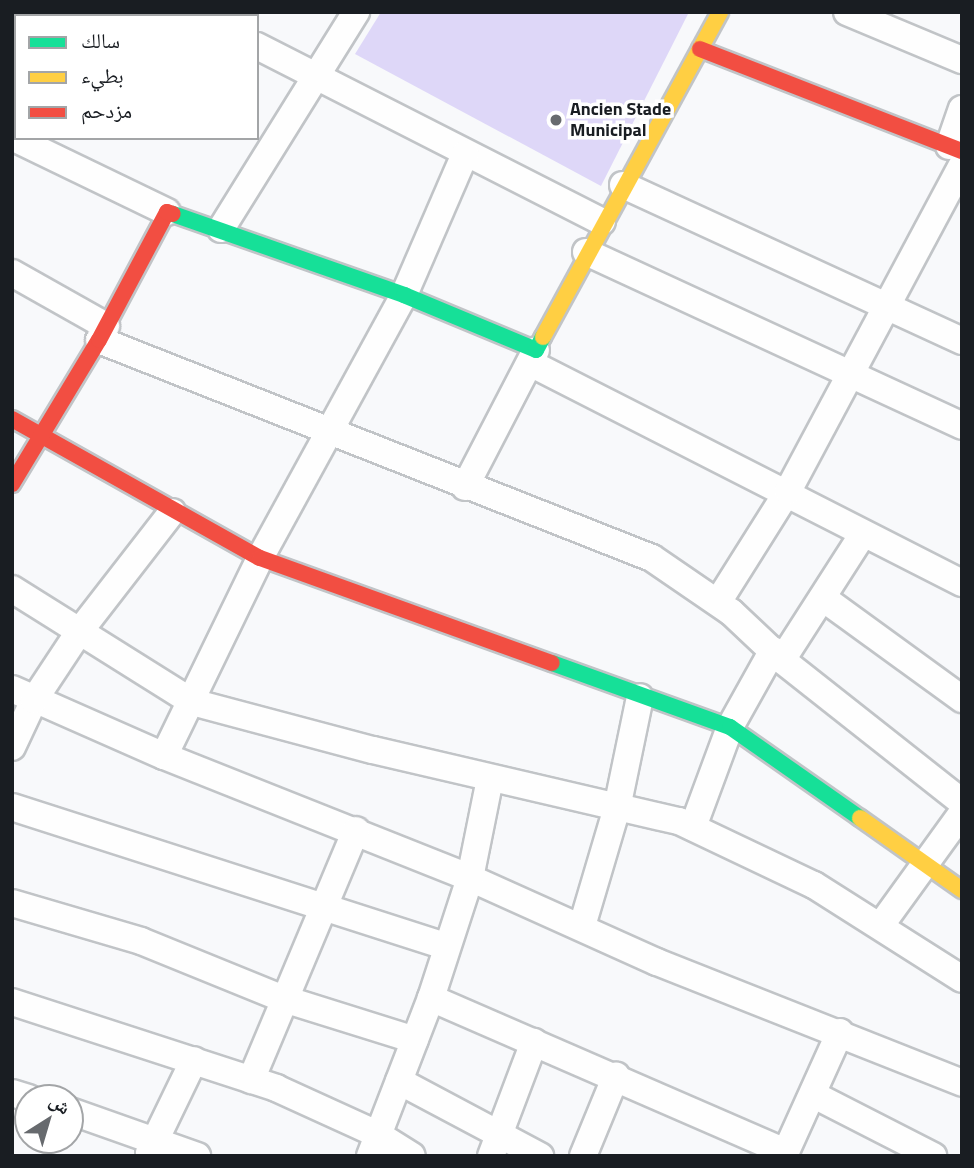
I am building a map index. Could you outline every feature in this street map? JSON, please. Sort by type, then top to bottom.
[{"type":"street","points":[[221,229],[356,12]]},
{"type":"street","points":[[465,486],[602,222],[720,12]]},
{"type":"street","points":[[847,12],[962,60]]},
{"type":"street","points":[[259,47],[314,78],[602,222]]},
{"type":"street","points":[[700,50],[958,154]]},
{"type":"street","points":[[718,602],[788,491],[886,305],[958,154],[962,109]]},
{"type":"street","points":[[18,140],[167,212],[404,295],[533,356],[788,491],[863,534],[962,583]]},
{"type":"street","points":[[164,756],[260,558],[404,295],[465,154]]},
{"type":"street","points":[[623,185],[962,341]]},
{"type":"street","points":[[12,484],[102,333],[167,212]]},
{"type":"street","points":[[586,252],[962,426]]},
{"type":"street","points":[[12,273],[102,333],[328,431],[652,558],[718,602],[778,655],[962,802]]},
{"type":"street","points":[[12,419],[172,512],[260,558],[640,697],[730,727],[962,890]]},
{"type":"street","points":[[12,747],[23,695],[79,632],[172,512]]},
{"type":"street","points":[[694,827],[730,727],[778,655],[823,598],[863,534]]},
{"type":"street","points":[[12,589],[192,702],[489,779],[694,827],[814,885],[881,925],[962,979]]},
{"type":"street","points":[[823,598],[962,699]]},
{"type":"street","points":[[23,695],[164,756],[356,830],[470,878],[582,926],[657,962],[840,1032],[962,1083]]},
{"type":"street","points":[[582,926],[617,808],[640,697]]},
{"type":"street","points":[[373,1145],[431,998],[470,878],[489,779]]},
{"type":"street","points":[[12,807],[446,946]]},
{"type":"street","points":[[881,925],[962,813]]},
{"type":"street","points":[[251,1080],[320,906],[356,830]]},
{"type":"street","points":[[12,903],[141,941],[285,999],[415,1040]]},
{"type":"street","points":[[431,998],[616,1076],[785,1154],[814,1095],[840,1032]]},
{"type":"street","points":[[12,1002],[251,1080],[373,1145],[412,1156]]},
{"type":"street","points":[[496,1145],[534,1042]]},
{"type":"street","points":[[152,1147],[194,1060]]},
{"type":"street","points":[[583,1156],[616,1076]]},
{"type":"street","points":[[398,1081],[496,1145],[540,1156]]},
{"type":"street","points":[[814,1095],[933,1156]]},
{"type":"street","points":[[84,1117],[152,1147],[197,1156]]},
{"type":"shaded area","name":"Ancien Stade Municipal","points":[[381,12],[689,12],[601,186],[355,54]]},
{"type":"traffic: fast","points":[[173,214],[404,295],[536,350],[543,337]]},
{"type":"traffic: fast","points":[[552,663],[730,727],[860,818]]},
{"type":"traffic: slow","points":[[543,337],[720,12]]},
{"type":"traffic: slow","points":[[860,818],[962,890]]},
{"type":"traffic: jam","points":[[700,49],[962,151]]},
{"type":"traffic: jam","points":[[12,484],[99,340],[167,212],[173,214]]},
{"type":"traffic: jam","points":[[12,419],[260,558],[552,663]]},
{"type":"place","name":"Ancien Stade Municipal","points":[[556,120]]}]
